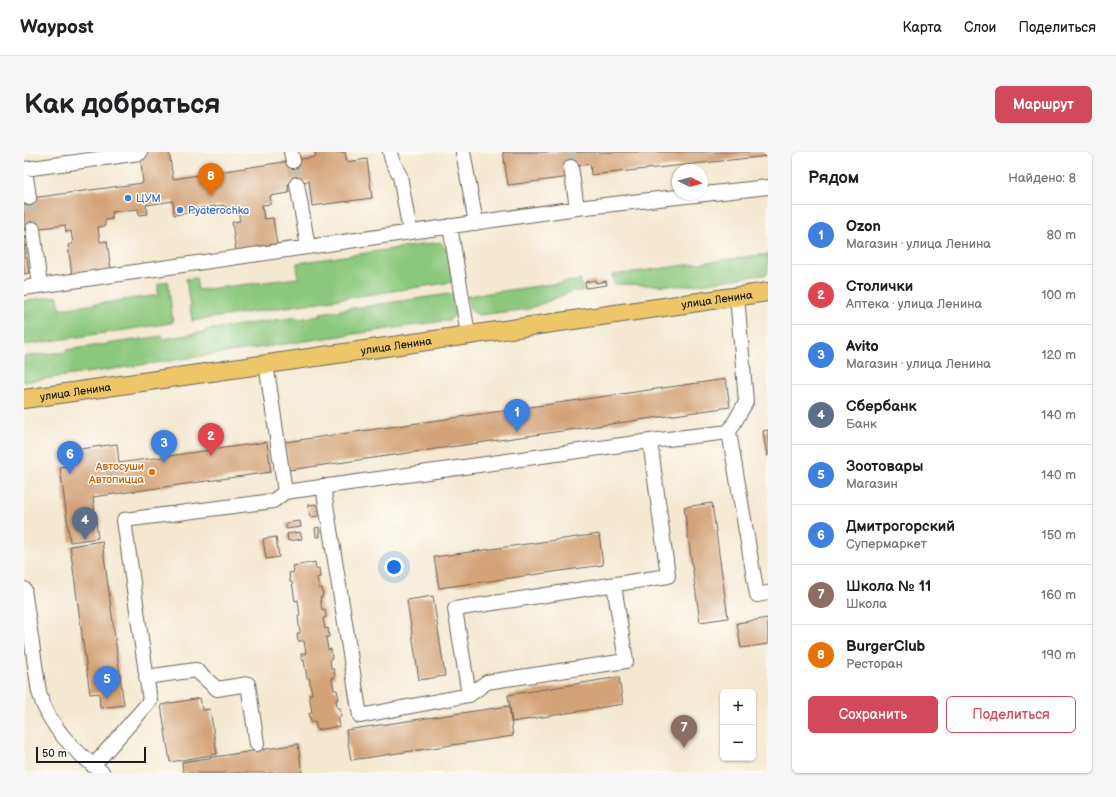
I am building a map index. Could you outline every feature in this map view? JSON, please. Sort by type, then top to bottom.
[{"type":"main road","name":"улица Ленина","points":[[24,399],[768,292]]},
{"type":"street","points":[[390,152],[392,160],[400,176],[410,232]]},
{"type":"street","points":[[463,152],[476,223]]},
{"type":"street","points":[[29,198],[25,169],[115,154],[140,153]]},
{"type":"street","points":[[571,166],[577,208]]},
{"type":"street","points":[[297,184],[308,247]]},
{"type":"street","points":[[24,288],[577,208],[768,187]]},
{"type":"street","points":[[450,226],[468,334]]},
{"type":"street","points":[[33,229],[40,286]]},
{"type":"street","points":[[737,296],[746,402],[729,432],[757,595],[768,594]]},
{"type":"street","points":[[266,363],[285,492]]},
{"type":"street","points":[[24,589],[39,692],[43,705],[51,723],[64,739],[98,769],[150,701],[124,520],[273,502],[285,492],[323,486],[650,441],[729,432]]},
{"type":"street","points":[[469,695],[455,609],[668,576],[650,441]]},
{"type":"street","points":[[323,486],[360,716],[469,695],[487,682],[626,661],[614,585]]},
{"type":"street","points":[[146,677],[196,670],[217,689],[248,684],[257,744]]},
{"type":"green space","points":[[440,242],[447,249],[453,282],[192,321],[186,279],[196,278],[198,290],[298,278],[297,263]]},
{"type":"green space","points":[[768,254],[768,274],[688,286],[614,284],[612,275]]},
{"type":"green space","points":[[581,280],[583,291],[573,291],[529,309],[479,315],[471,310],[467,296]]},
{"type":"green space","points":[[168,281],[173,322],[171,323],[24,345],[24,301],[58,296],[60,309],[158,295],[158,284]]},
{"type":"green space","points":[[455,293],[457,313],[450,320],[24,382],[24,356],[66,352],[66,350],[162,336],[163,339],[205,332],[206,330],[297,317],[298,319],[320,316],[320,313]]},
{"type":"building","points":[[140,152],[169,152],[173,179],[316,157],[315,152],[345,152],[347,162],[367,159],[372,198],[312,206],[309,181],[288,184],[289,193],[270,196],[271,204],[262,205],[264,219],[273,218],[277,245],[236,251],[232,222],[240,221],[238,209],[230,210],[230,207],[224,208],[224,205],[195,209],[195,212],[174,215],[173,201],[146,205],[148,214],[139,215],[138,209],[112,212],[112,219],[105,220],[105,226],[98,227],[100,242],[107,241],[111,270],[72,275],[68,245],[73,244],[71,231],[66,232],[65,225],[24,230],[24,199],[143,183]]},
{"type":"building","points":[[503,152],[768,152],[768,156],[693,164],[672,164],[672,166],[591,175],[590,164],[568,167],[570,177],[508,185]]},
{"type":"building","points":[[24,235],[29,273],[24,274]]},
{"type":"building","points":[[595,280],[596,283],[606,281],[607,285],[586,288],[585,282]]},
{"type":"building","points":[[726,379],[730,407],[289,470],[285,442]]},
{"type":"building","points":[[768,430],[768,456],[767,456],[763,431]]},
{"type":"building","points":[[267,442],[271,472],[93,497],[98,538],[70,542],[60,467],[75,465],[72,450],[117,444],[119,463]]},
{"type":"building","points":[[712,503],[728,618],[700,622],[684,507]]},
{"type":"building","points":[[316,504],[318,516],[310,517],[308,505]]},
{"type":"building","points":[[300,521],[301,527],[286,529],[286,523]]},
{"type":"building","points":[[319,527],[320,537],[316,537],[315,528]]},
{"type":"building","points":[[300,532],[302,539],[288,541],[287,534]]},
{"type":"building","points":[[599,534],[603,565],[439,588],[434,557]]},
{"type":"building","points":[[276,537],[279,557],[266,559],[263,539]]},
{"type":"building","points":[[102,541],[124,705],[100,708],[99,693],[90,694],[70,546]]},
{"type":"building","points":[[315,562],[316,569],[319,568],[320,577],[317,578],[319,588],[322,588],[323,597],[320,597],[322,610],[325,609],[326,618],[323,618],[325,629],[328,628],[329,637],[326,637],[328,650],[331,649],[331,669],[334,669],[335,677],[332,678],[334,690],[337,690],[339,699],[336,699],[337,708],[340,708],[341,717],[338,717],[340,726],[317,730],[315,721],[311,722],[309,713],[312,713],[309,694],[312,694],[309,678],[307,678],[304,660],[302,661],[301,654],[306,653],[304,641],[298,641],[297,634],[300,633],[298,616],[300,616],[298,600],[295,601],[289,573],[294,572],[293,566]]},
{"type":"building","points":[[433,596],[445,676],[419,680],[407,600]]},
{"type":"building","points":[[768,618],[768,644],[741,648],[737,623]]},
{"type":"building","points":[[619,677],[623,704],[512,722],[508,695]]},
{"type":"building","points":[[200,698],[202,710],[210,709],[217,754],[170,762],[161,705]]},
{"type":"building","points":[[509,706],[513,736],[351,760],[346,730]]},
{"type":"building","points":[[298,744],[302,773],[183,773],[182,762]]},
{"type":"tunnel","points":[[569,152],[571,167]]},
{"type":"tunnel","points":[[293,161],[297,184]]},
{"type":"tunnel","points":[[29,198],[33,229]]},
{"type":"place","name":"BurgerClub","points":[[211,196]]},
{"type":"place","name":"ЦУМ","points":[[128,198]]},
{"type":"place","name":"Pyaterochka","points":[[180,210]]},
{"type":"place","name":"Ozon","points":[[517,432]]},
{"type":"place","name":"Столички","points":[[211,456]]},
{"type":"place","name":"Avito","points":[[164,463]]},
{"type":"place","name":"Автосуши Автопицца","points":[[152,472]]},
{"type":"place","name":"Дмитрогорский","points":[[70,474]]},
{"type":"place","name":"Сбербанк","points":[[85,540]]},
{"type":"place","name":"Зоотовары","points":[[107,699]]},
{"type":"place","name":"Школа № 11","points":[[684,748]]}]
